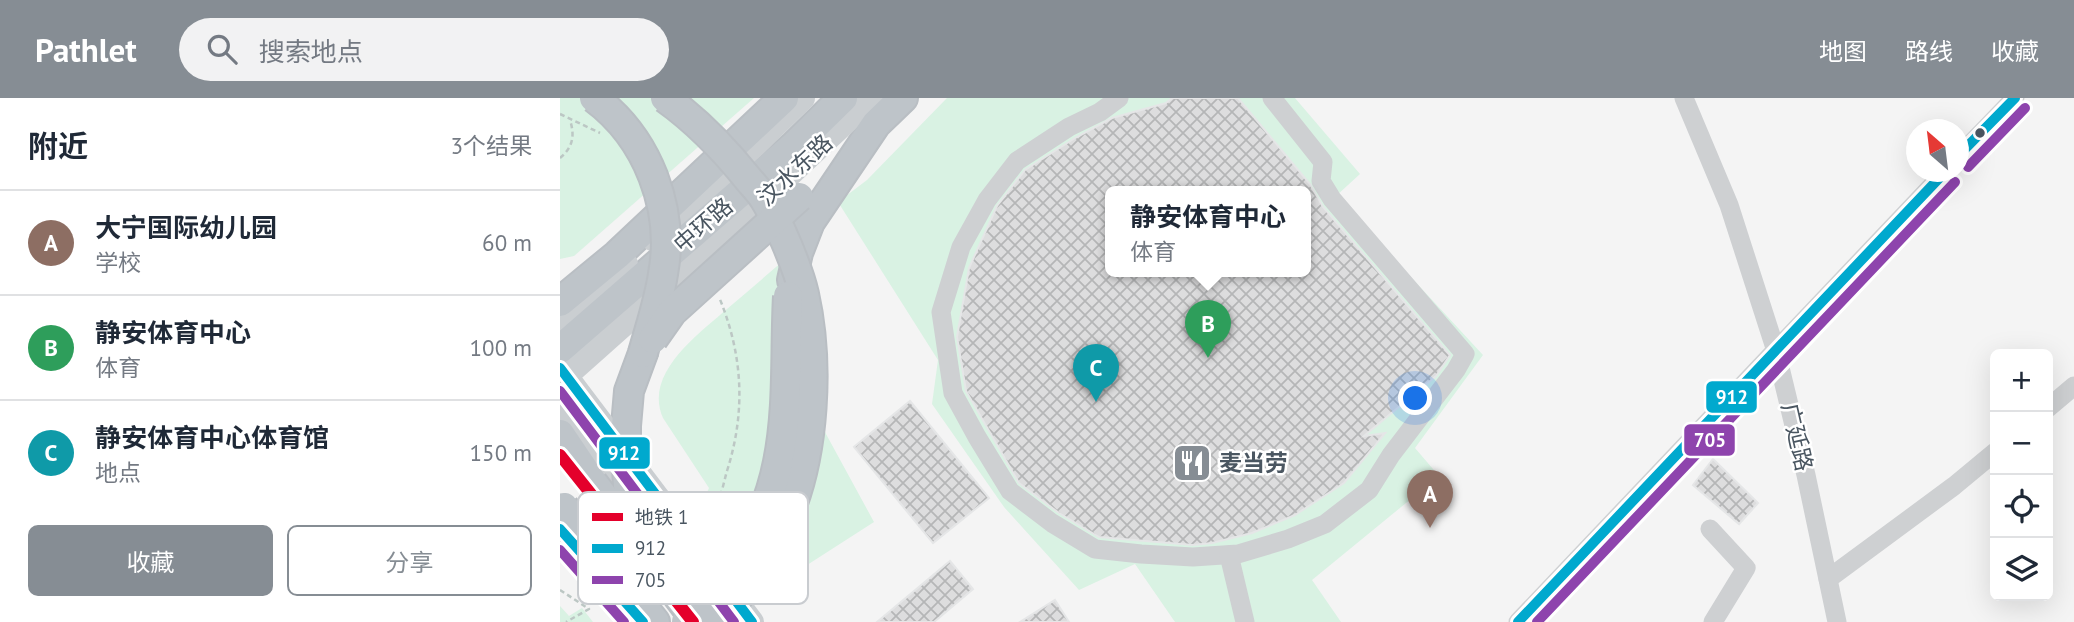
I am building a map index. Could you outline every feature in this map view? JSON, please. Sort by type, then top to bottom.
[{"type":"highway","points":[[594,98],[628,130],[647,160],[660,194],[666,228],[663,273],[643,352],[629,391],[625,426],[630,492]]},
{"type":"highway","points":[[665,98],[712,139],[765,199],[804,292],[813,380],[809,435],[795,492]]},
{"type":"highway","name":"中环路","points":[[560,302],[617,255],[784,98]]},
{"type":"highway","name":"中环路","points":[[561,363],[844,98]]},
{"type":"highway","points":[[643,352],[672,312],[873,111],[903,98]]},
{"type":"highway","points":[[769,492],[780,452],[784,416],[788,296],[798,253],[810,222],[873,111]]},
{"type":"highway","points":[[560,434],[600,492]]},
{"type":"highway","points":[[560,502],[578,525]]},
{"type":"highway","points":[[625,604],[640,622]]},
{"type":"highway","points":[[640,604],[654,622]]},
{"type":"highway","points":[[684,604],[697,622]]},
{"type":"highway","points":[[703,604],[719,622],[733,604]]},
{"type":"highway","points":[[686,622],[704,604]]},
{"type":"main road","points":[[560,287],[650,212],[767,98]]},
{"type":"main road","name":"汶水东路","points":[[560,323],[710,188],[803,98]]},
{"type":"main road","name":"汶水东路","points":[[561,363],[722,199],[827,98]]},
{"type":"main road","name":"汶水东路","points":[[561,363],[712,247],[873,111]]},
{"type":"main road","points":[[561,363],[656,492]]},
{"type":"main road","points":[[560,407],[623,492]]},
{"type":"main road","points":[[560,529],[578,549]]},
{"type":"main road","points":[[618,604],[629,622]]},
{"type":"main road","points":[[706,604],[719,622]]},
{"type":"main road","points":[[739,604],[752,622]]},
{"type":"street","points":[[1119,98],[1017,161],[988,200],[961,247],[941,312],[953,393],[1010,492],[1052,523],[1095,549],[1167,556],[1238,554],[1325,523],[1369,490],[1391,455],[1456,370],[1465,354],[1332,199],[1321,181],[1323,162],[1272,98]]},
{"type":"street","name":"广延路","points":[[1684,98],[1729,205],[1776,351],[1837,622]]},
{"type":"street","points":[[1969,146],[2015,98]]},
{"type":"street","points":[[1518,622],[1936,182]]},
{"type":"street","points":[[2053,404],[2074,386]]},
{"type":"street","points":[[1828,579],[1990,456]]},
{"type":"street","points":[[1710,529],[1746,568],[1713,622]]},
{"type":"street","points":[[1229,555],[1245,622]]},
{"type":"path","points":[[560,158],[573,139],[569,119]]},
{"type":"path","points":[[716,289],[736,350],[740,401],[735,447],[721,492]]},
{"type":"path","points":[[560,590],[578,602]]},
{"type":"path","points":[[566,622],[589,610],[580,604]]},
{"type":"green space","points":[[560,98],[754,98],[574,256],[560,259]]},
{"type":"green space","points":[[947,98],[1295,98],[1360,174],[1336,196],[1483,355],[1415,448],[1439,476],[1312,580],[1341,622],[1175,622],[1135,564],[1079,590],[1004,507],[932,404],[938,360],[838,202],[867,180]]},
{"type":"green space","points":[[789,256],[808,397],[874,522],[808,564],[808,492],[707,492],[709,488],[663,418],[659,401],[667,370],[702,330]]},
{"type":"green space","points":[[560,606],[569,616],[582,608],[593,622],[560,622]]},
{"type":"building","points":[[1172,98],[1238,98],[1310,184],[1323,207],[1450,355],[1436,376],[1364,436],[1385,433],[1344,483],[1295,515],[1252,533],[1193,545],[1099,537],[1059,513],[1019,483],[966,391],[957,337],[969,268],[997,206],[1025,170],[1112,118],[1166,103]]},
{"type":"building","points":[[910,401],[989,498],[933,543],[854,447]]},
{"type":"building","points":[[1713,459],[1758,503],[1739,524],[1693,485]]},
{"type":"building","points":[[950,561],[973,589],[934,622],[877,622]]},
{"type":"building","points":[[1055,600],[1069,622],[1020,622]]},
{"type":"metro line","name":"1","points":[[560,455],[589,492]]},
{"type":"metro line","name":"1","points":[[679,604],[693,622]]},
{"type":"transit line","name":"912","points":[[1969,145],[2015,98]]},
{"type":"transit line","name":"705","points":[[1969,166],[2025,108]]},
{"type":"transit line","name":"912","points":[[1518,622],[1936,182]]},
{"type":"transit line","name":"705","points":[[1537,622],[1955,182]]},
{"type":"transit line","name":"912","points":[[560,368],[654,492]]},
{"type":"transit line","name":"705","points":[[560,391],[636,492]]},
{"type":"transit line","name":"912","points":[[560,529],[578,549]]},
{"type":"transit line","name":"705","points":[[560,550],[578,570]]},
{"type":"transit line","name":"705","points":[[608,604],[624,622]]},
{"type":"transit line","name":"912","points":[[627,604],[643,622]]},
{"type":"transit line","name":"705","points":[[720,604],[734,622]]},
{"type":"transit line","name":"912","points":[[738,604],[752,622]]},
{"type":"place","name":"静安体育中心","points":[[1208,358]]},
{"type":"place","name":"静安体育中心体育馆","points":[[1096,402]]},
{"type":"place","name":"麦当劳","points":[[1192,463]]},
{"type":"place","name":"大宁国际幼儿园","points":[[1430,528]]}]
